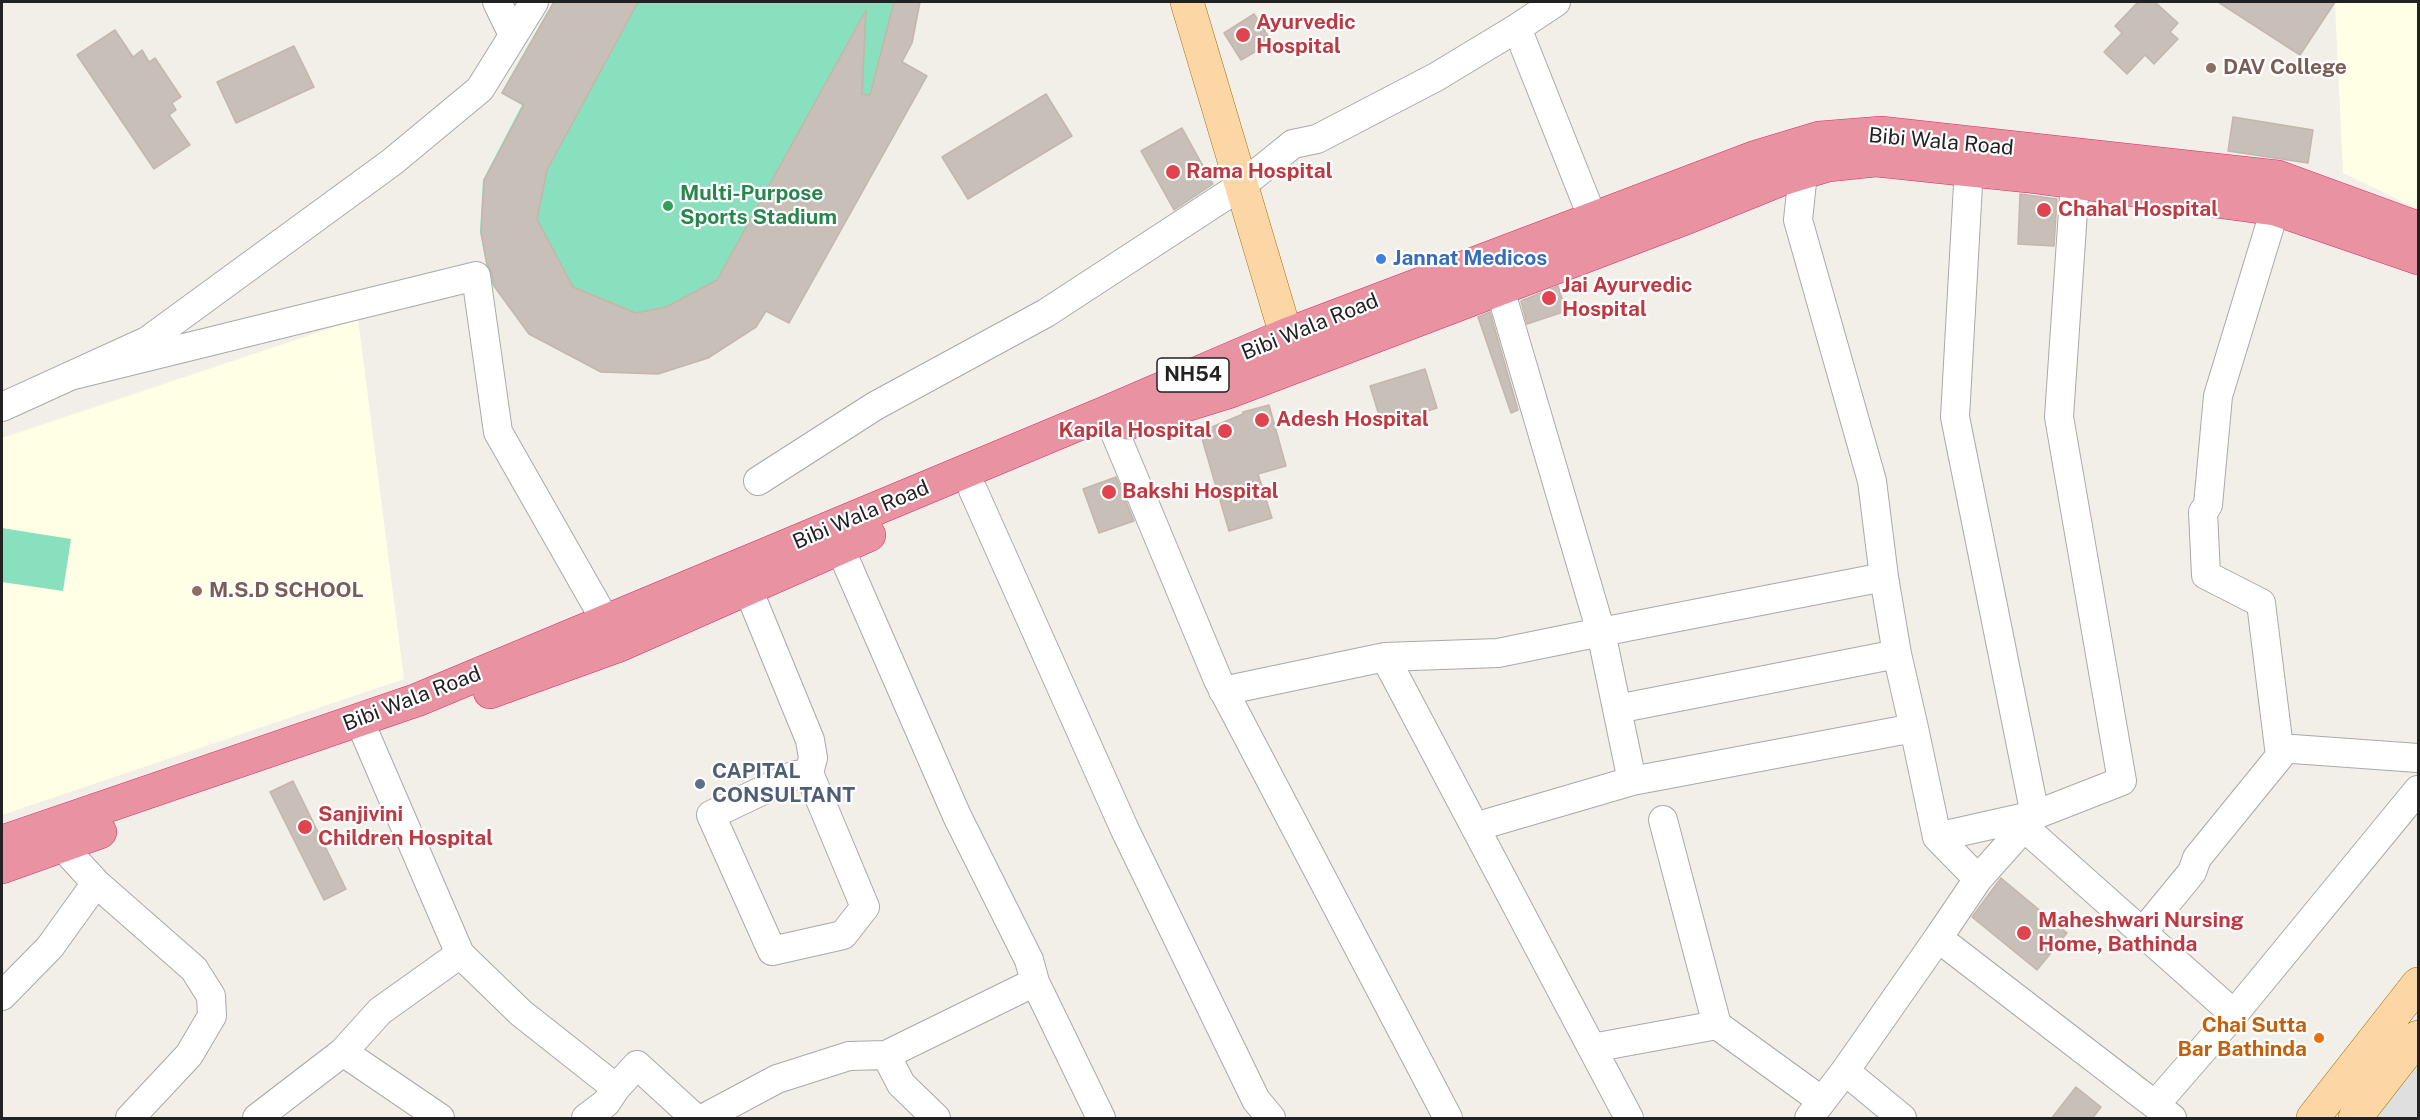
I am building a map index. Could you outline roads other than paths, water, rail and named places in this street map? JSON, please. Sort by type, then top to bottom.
[{"type":"highway","name":"Bibi Wala Road","points":[[2,842],[612,633],[1109,421],[1286,335],[1756,157],[1819,138],[1881,134],[1969,156],[2278,177],[2418,228]]},
{"type":"highway","name":"NH54","points":[[2,867],[366,736],[612,633],[748,589],[973,490],[1109,421],[1228,392],[1782,179],[1828,165],[1876,159],[1969,156],[2075,182],[2275,209],[2418,258]]},
{"type":"main road","points":[[1187,2],[1296,367]]},
{"type":"main road","points":[[2313,1119],[2418,984]]},
{"type":"main road","points":[[2355,1119],[2418,1037]]},
{"type":"street","points":[[497,2],[513,35]]},
{"type":"street","points":[[2,407],[147,341],[392,162],[480,89],[534,2]]},
{"type":"street","points":[[758,481],[875,406],[1046,313],[1242,185],[1293,144],[1317,139],[1436,77],[1556,2]]},
{"type":"street","points":[[1517,28],[1593,219]]},
{"type":"street","points":[[1969,156],[1955,417],[2030,821],[2142,933],[2234,1014]]},
{"type":"street","points":[[1803,173],[1798,220],[1872,481],[1884,577],[1898,654],[1937,837],[1978,879]]},
{"type":"street","points":[[1937,837],[2030,821],[2122,781],[2059,417],[2075,182]]},
{"type":"street","points":[[2142,933],[2192,872],[2197,858],[2280,756],[2261,603],[2206,575],[2203,512],[2208,505],[2218,396],[2275,209]]},
{"type":"street","points":[[70,376],[476,276],[498,432],[612,633]]},
{"type":"street","points":[[1500,289],[1601,632],[1632,781]]},
{"type":"street","points":[[1109,421],[1223,691],[1448,1119]]},
{"type":"street","points":[[973,490],[1125,830],[1264,1117]]},
{"type":"street","points":[[840,548],[957,816],[1029,960],[1035,982],[1101,1119]]},
{"type":"street","points":[[1223,691],[1385,657],[1498,653],[1884,577]]},
{"type":"street","points":[[748,589],[810,740],[813,758],[809,773],[865,907],[843,934],[772,951],[711,815],[795,775],[809,773]]},
{"type":"street","points":[[1617,709],[1898,654]]},
{"type":"street","points":[[1385,657],[1629,1119]]},
{"type":"street","points":[[1475,827],[1632,781],[1914,728]]},
{"type":"street","points":[[366,736],[460,954],[521,1013],[607,1079],[608,1107]]},
{"type":"street","points":[[2278,748],[2418,758]]},
{"type":"street","points":[[1938,938],[2163,1112],[2234,1014],[2418,790]]},
{"type":"street","points":[[1663,820],[1717,1025],[1816,1110],[1978,879],[2030,821]]},
{"type":"street","points":[[62,846],[96,883],[194,969],[211,996],[212,1016],[189,1055],[130,1119]]},
{"type":"street","points":[[2,996],[50,947],[96,883]]},
{"type":"street","points":[[257,1119],[343,1052],[380,1011],[460,954]]},
{"type":"street","points":[[704,1119],[777,1078],[849,1056],[886,1055],[1035,982]]},
{"type":"street","points":[[1592,1048],[1717,1025]]},
{"type":"street","points":[[343,1052],[440,1119]]},
{"type":"street","points":[[886,1055],[901,1084],[936,1119]]},
{"type":"street","points":[[608,1107],[637,1065],[695,1119]]},
{"type":"street","points":[[1845,1071],[1902,1119]]},
{"type":"place","name":"Ayurvedic Hospital","points":[[1243,35]]},
{"type":"place","name":"DAV College","points":[[2211,68]]},
{"type":"place","name":"Rama Hospital","points":[[1173,172]]},
{"type":"place","name":"Multi-Purpose Sports Stadium","points":[[668,206]]},
{"type":"place","name":"Chahal Hospital","points":[[2044,210]]},
{"type":"place","name":"Jannat Medicos","points":[[1381,259]]},
{"type":"place","name":"Jai Ayurvedic Hospital","points":[[1549,298]]},
{"type":"place","name":"Adesh Hospital","points":[[1262,420]]},
{"type":"place","name":"Kapila Hospital","points":[[1225,431]]},
{"type":"place","name":"Bakshi Hospital","points":[[1109,492]]},
{"type":"place","name":"M.S.D SCHOOL","points":[[197,591]]},
{"type":"place","name":"CAPITAL CONSULTANT","points":[[700,784]]},
{"type":"place","name":"Sanjivini Children Hospital","points":[[305,827]]},
{"type":"place","name":"Maheshwari Nursing Home, Bathinda","points":[[2024,933]]},
{"type":"place","name":"Chai Sutta Bar Bathinda","points":[[2319,1038]]}]
